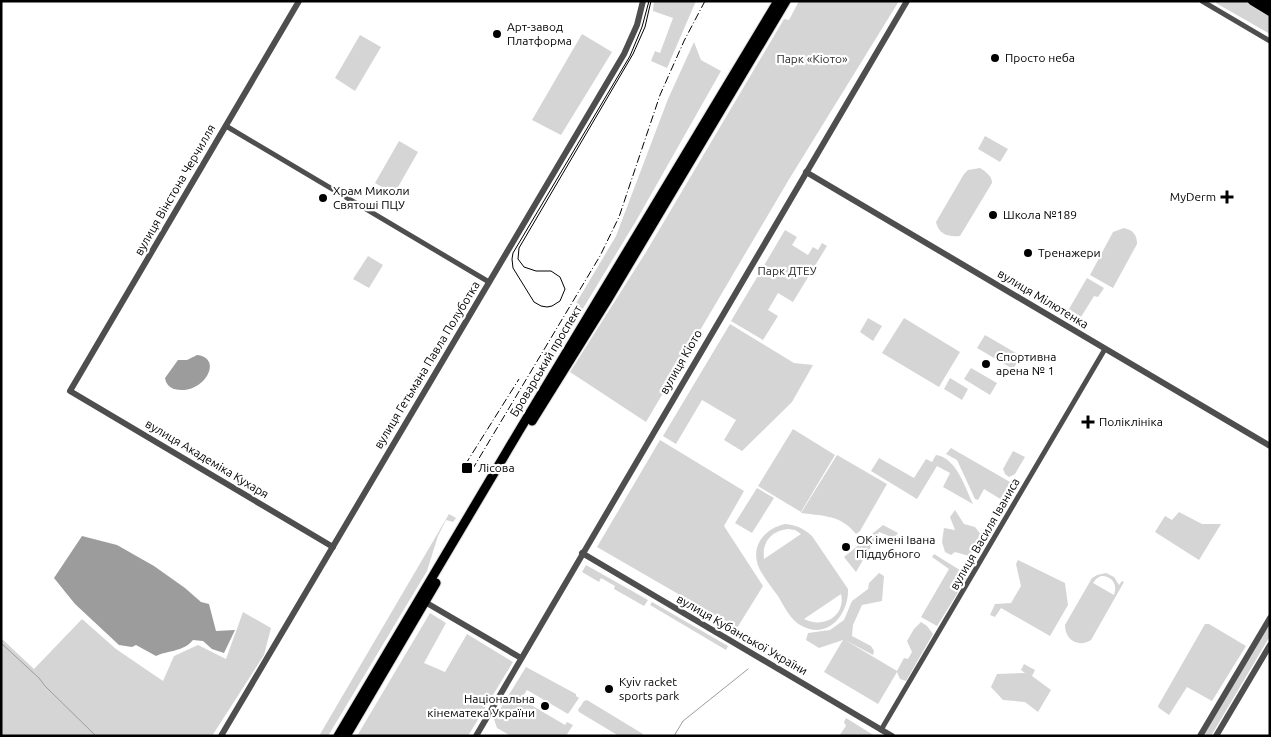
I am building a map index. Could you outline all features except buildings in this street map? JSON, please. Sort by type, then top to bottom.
[{"type":"highway","name":"Броварський проспект","points":[[338,736],[778,1]]},
{"type":"highway","name":"Броварський проспект","points":[[346,736],[532,421],[608,299],[786,1]]},
{"type":"main road","points":[[1252,1],[1270,12]]},
{"type":"main road","points":[[1265,1],[1270,4]]},
{"type":"street","name":"вулиця Вінстона Черчилля","points":[[70,391],[299,1]]},
{"type":"street","name":"вулиця Гетьмана Павла Полуботка","points":[[220,736],[624,54],[637,25],[643,1]]},
{"type":"street","name":"вулиця Кіото","points":[[476,736],[907,1]]},
{"type":"street","points":[[1202,1],[1270,41]]},
{"type":"street","points":[[226,126],[489,282]]},
{"type":"street","name":"вулиця Мілютенка","points":[[806,172],[1270,446]]},
{"type":"street","name":"вулиця Василя Іваниса","points":[[882,730],[1105,349]]},
{"type":"street","name":"вулиця Академіка Кухаря","points":[[70,391],[333,547]]},
{"type":"street","name":"вулиця Кубанської України","points":[[582,553],[892,736]]},
{"type":"street","points":[[425,602],[520,658]]},
{"type":"street","points":[[1200,736],[1270,618]]},
{"type":"street","points":[[1216,736],[1270,646]]},
{"type":"green space","points":[[654,1],[696,1],[667,68],[651,61],[655,51],[660,53],[673,18],[653,11]]},
{"type":"green space","name":"Парк «Кіото»","points":[[799,1],[899,1],[788,181],[646,422],[570,372],[646,252],[784,19],[789,20]]},
{"type":"green space","points":[[1217,1],[1245,1],[1270,16],[1270,34],[1216,3]]},
{"type":"green space","points":[[582,34],[612,52],[561,135],[532,120]]},
{"type":"green space","points":[[360,35],[381,47],[355,91],[335,78]]},
{"type":"green space","points":[[694,42],[701,60],[721,71],[636,221],[550,363],[543,359],[616,236],[668,99]]},
{"type":"green space","points":[[985,136],[1008,149],[1000,162],[978,149]]},
{"type":"green space","points":[[399,141],[418,152],[394,194],[375,183]]},
{"type":"green space","points":[[980,168],[990,176],[992,183],[960,236],[945,234],[939,230],[936,222],[964,174],[968,170]]},
{"type":"green space","points":[[1124,228],[1134,233],[1137,244],[1113,288],[1090,275],[1113,232]]},
{"type":"green space","name":"Парк ДТЕУ","points":[[785,230],[797,237],[792,245],[808,255],[813,247],[818,250],[822,243],[827,246],[793,302],[778,293],[768,310],[778,316],[763,340],[731,321]]},
{"type":"green space","points":[[368,256],[383,265],[369,288],[353,279]]},
{"type":"green space","points":[[1087,278],[1104,288],[1098,297],[1094,296],[1081,317],[1069,309]]},
{"type":"green space","points":[[868,318],[882,326],[873,341],[860,332]]},
{"type":"green space","points":[[904,318],[960,352],[939,387],[882,353]]},
{"type":"green space","points":[[730,324],[794,363],[813,365],[792,402],[742,451],[724,440],[736,420],[702,400],[676,444],[663,436]]},
{"type":"green space","points":[[985,335],[1021,356],[1013,369],[977,348]]},
{"type":"green space","points":[[971,368],[997,383],[990,395],[964,379]]},
{"type":"green space","points":[[950,378],[968,389],[962,400],[944,389]]},
{"type":"green space","points":[[793,429],[835,455],[801,512],[758,486]]},
{"type":"green space","points":[[660,440],[744,491],[724,526],[763,586],[737,628],[597,547]]},
{"type":"green space","points":[[951,448],[1017,486],[1007,503],[984,489],[978,500],[975,499],[957,460],[946,454]]},
{"type":"green space","points":[[1013,451],[1025,457],[1015,474],[1009,477],[1003,469]]},
{"type":"green space","points":[[837,455],[887,484],[860,531],[856,534],[838,520],[825,516],[801,513]]},
{"type":"green space","points":[[936,455],[943,457],[955,468],[973,504],[943,487],[950,473],[937,466],[917,499],[871,471],[879,458],[914,478],[926,459],[932,462]]},
{"type":"green space","points":[[757,488],[774,498],[752,533],[735,523]]},
{"type":"green space","points":[[955,510],[964,524],[975,527],[985,540],[969,556],[955,552],[951,555],[945,552],[942,542],[944,528],[955,530],[950,517]]},
{"type":"green space","points":[[1179,512],[1202,524],[1221,524],[1199,560],[1155,532],[1165,516],[1172,520]]},
{"type":"green space","points":[[449,514],[456,518],[453,522],[446,520],[438,536],[427,571],[328,736],[319,736]]},
{"type":"green space","points":[[785,524],[793,525],[803,529],[812,536],[848,589],[845,607],[841,615],[828,627],[820,630],[811,629],[802,626],[794,620],[760,570],[757,562],[757,547],[770,530]],"holes":[[[788,529],[795,530],[801,534],[764,559],[765,547],[769,538],[777,532]],[[841,594],[842,602],[840,609],[831,618],[818,622],[804,619]]]},
{"type":"green space","points":[[883,525],[898,533],[894,538],[879,532],[856,572],[844,557]]},
{"type":"green space","points":[[934,554],[963,572],[967,578],[937,626],[921,617],[949,569],[932,557]]},
{"type":"green space","points":[[1018,560],[1065,583],[1068,605],[1050,636],[1001,608],[995,617],[990,615],[995,604],[1011,603],[1021,586],[1016,564]]},
{"type":"green space","points":[[586,565],[648,600],[644,606],[614,589],[615,586],[601,578],[599,582],[582,572]]},
{"type":"green space","points":[[879,573],[884,576],[882,601],[862,605],[853,625],[852,636],[871,646],[874,651],[873,655],[845,640],[897,671],[904,658],[908,659],[912,652],[907,641],[914,629],[921,622],[933,634],[906,681],[900,679],[897,672],[878,704],[824,672],[843,640],[819,648],[806,640],[808,633],[830,630],[844,620],[852,601],[868,589],[869,583]]},
{"type":"green space","points":[[1106,573],[1114,577],[1119,585],[1122,581],[1124,582],[1091,640],[1077,643],[1067,635],[1065,625],[1092,578]],"holes":[[[1101,576],[1105,576],[1115,584],[1114,595],[1093,583]]]},
{"type":"green space","points":[[652,602],[728,646],[726,650],[650,605]]},
{"type":"green space","points":[[243,612],[271,628],[264,655],[212,736],[1,736],[1,638],[34,669],[82,619],[116,649],[163,681],[174,656],[198,645],[226,659]]},
{"type":"green space","points":[[430,613],[446,623],[424,663],[445,672],[467,634],[513,662],[468,736],[357,736]]},
{"type":"green space","points":[[1205,624],[1209,624],[1246,646],[1212,701],[1187,687],[1169,715],[1158,706]]},
{"type":"green space","points":[[1270,624],[1270,636],[1211,736],[1203,736]]},
{"type":"green space","points":[[1024,664],[1035,670],[1032,676],[1051,690],[1038,712],[1025,702],[1003,700],[991,687],[997,674],[1025,673],[1021,670]]},
{"type":"green space","points":[[526,667],[576,694],[579,698],[568,714],[527,690],[521,699],[565,725],[567,722],[573,725],[566,736],[511,736],[497,728],[494,719]]},
{"type":"green space","points":[[587,700],[643,734],[643,736],[619,736],[579,712],[578,710],[584,701]]},
{"type":"green space","points":[[846,718],[875,736],[839,736],[846,726],[844,722]]},
{"type":"shaded area","points":[[197,355],[205,358],[209,363],[210,369],[201,383],[184,390],[174,389],[169,386],[165,378],[178,360],[187,360]]},
{"type":"shaded area","points":[[82,536],[117,545],[154,566],[201,602],[209,604],[216,631],[235,630],[224,653],[212,649],[203,641],[193,640],[185,647],[156,656],[136,645],[132,647],[119,645],[75,604],[54,578]]},
{"type":"waterway","points":[[1,643],[39,678],[96,736]]},
{"type":"waterway","points":[[674,736],[683,721],[748,669]]},
{"type":"tram line","points":[[649,1],[642,27],[630,56],[513,253],[513,268],[534,302],[541,306],[552,306],[560,301],[565,289],[560,277],[551,271],[536,271],[524,267],[518,259],[519,248],[633,54],[645,27],[651,1]]},
{"type":"railway","points":[[472,470],[600,256],[619,217],[660,95],[684,41],[705,1]]},
{"type":"railway","points":[[465,465],[519,379]]},
{"type":"place","name":"Арт-завод Платформа","points":[[497,34]]},
{"type":"place","name":"Просто неба","points":[[995,58]]},
{"type":"place","name":"MyDerm","points":[[1227,197]]},
{"type":"place","name":"Храм Миколи Святоші ПЦУ","points":[[323,198]]},
{"type":"place","name":"Школа №189","points":[[993,215]]},
{"type":"place","name":"Тренажери","points":[[1028,253]]},
{"type":"place","name":"Спортивна арена № 1","points":[[986,364]]},
{"type":"place","name":"Поліклініка","points":[[1088,422]]},
{"type":"place","name":"Лісова","points":[[467,468]]},
{"type":"place","name":"ОК імені Івана Піддубного","points":[[846,547]]},
{"type":"place","name":"Kyiv racket sports park","points":[[609,689]]},
{"type":"place","name":"Національна кінематека України","points":[[545,706]]}]
